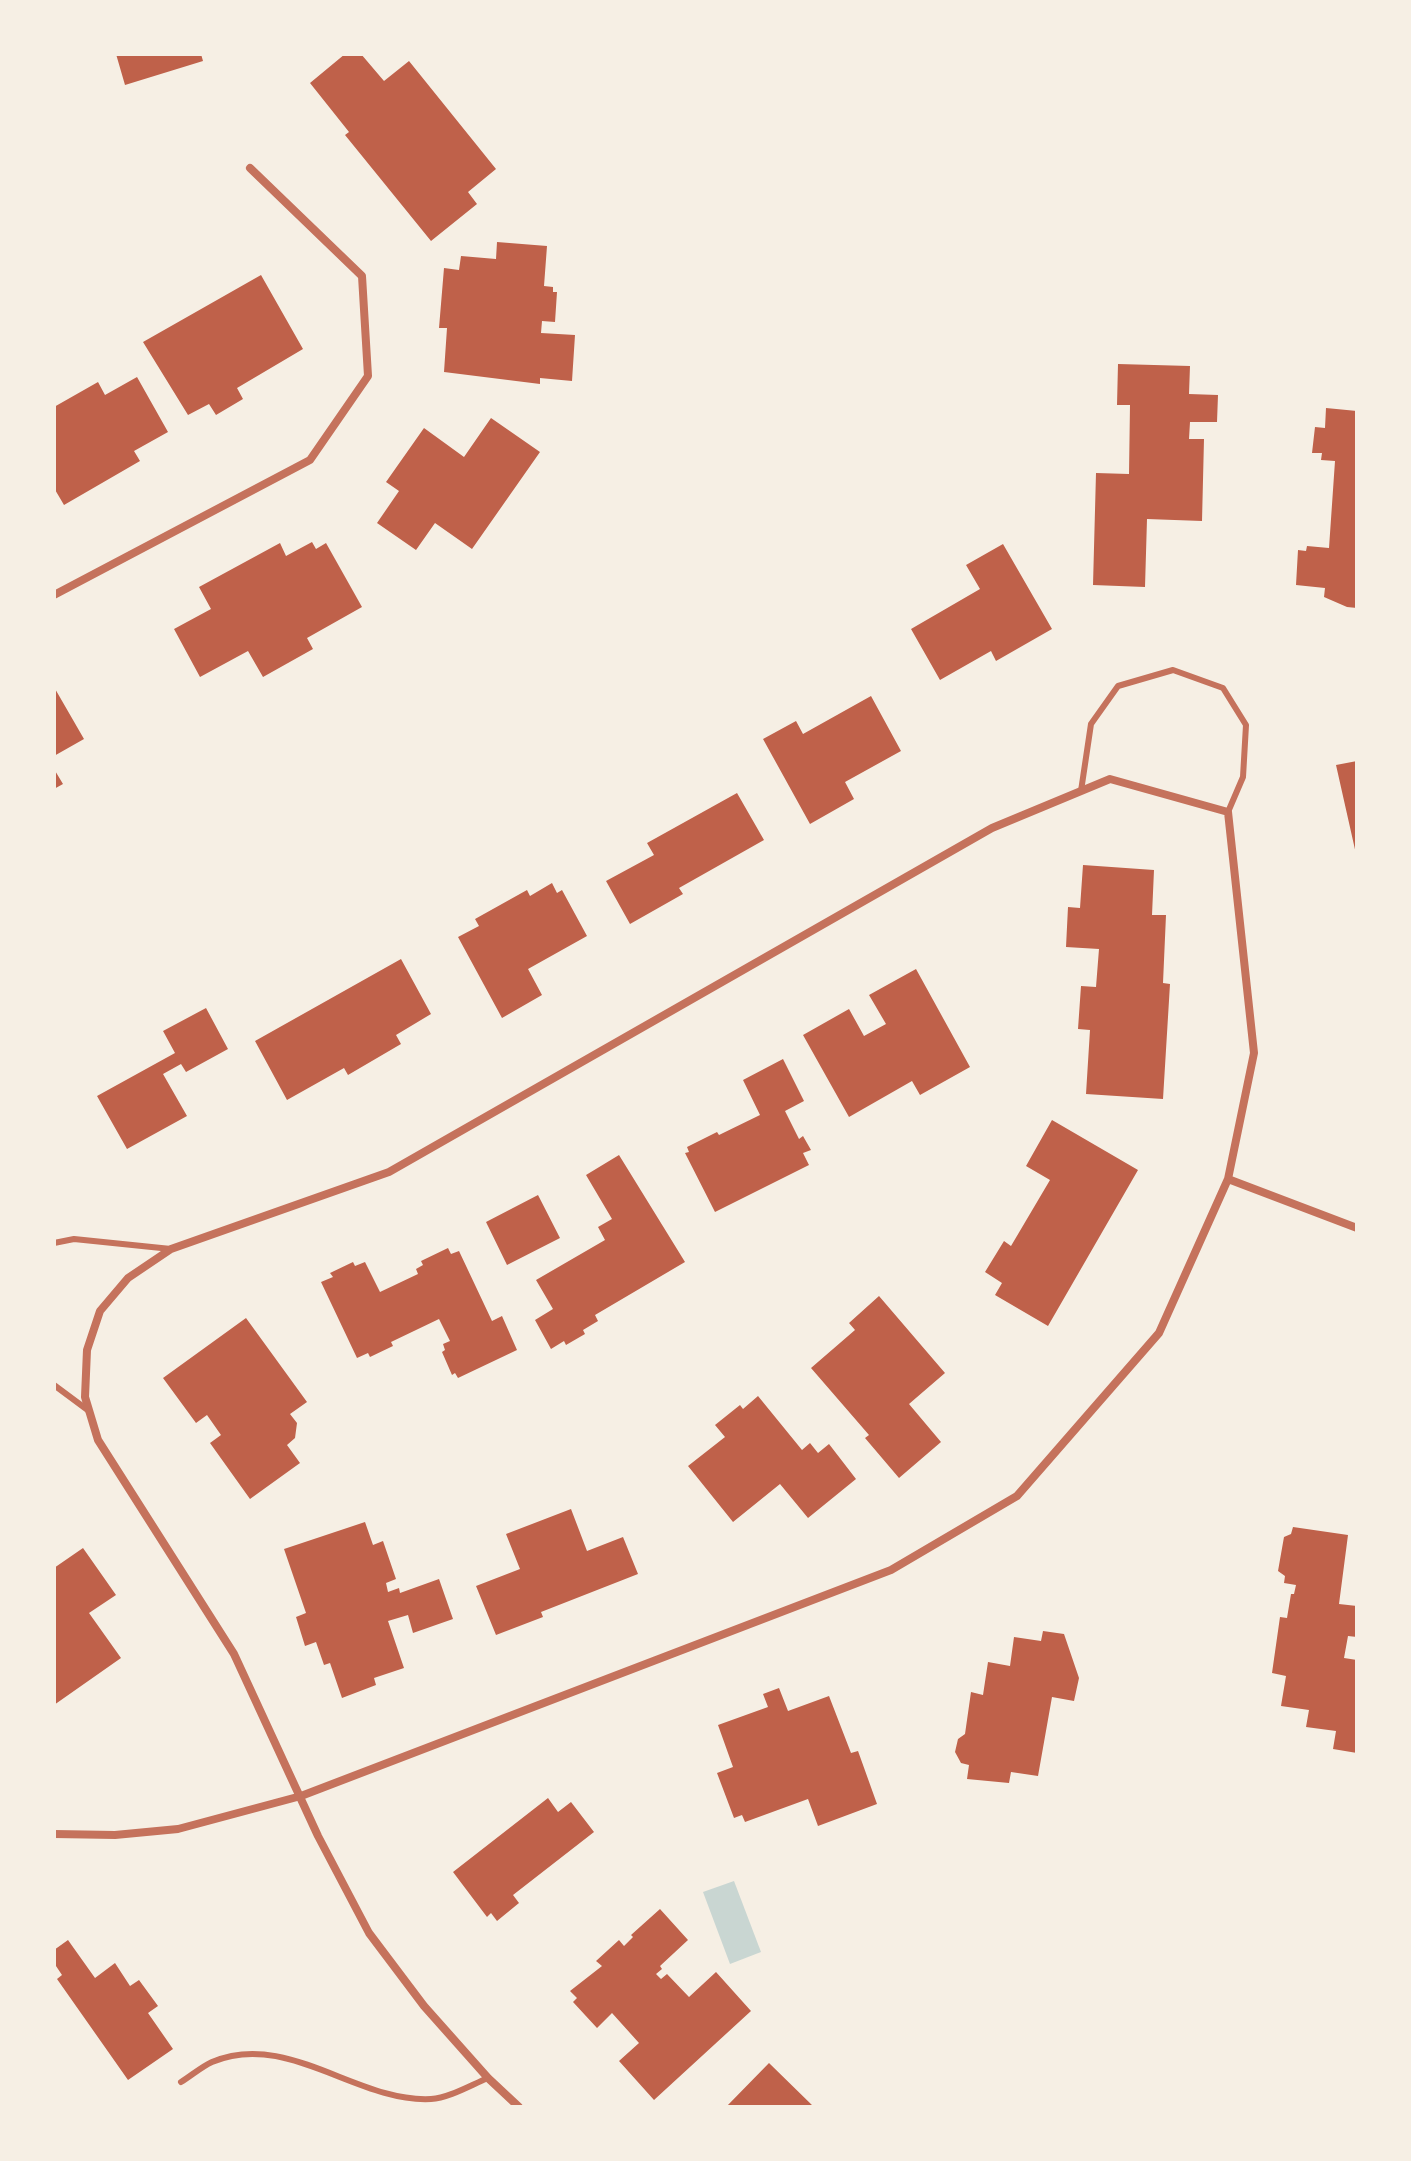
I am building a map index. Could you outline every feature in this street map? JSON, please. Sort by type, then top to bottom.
[{"type":"street","points":[[54,595],[310,460],[368,376],[362,276],[250,168]]},
{"type":"street","points":[[54,1834],[115,1835],[178,1829],[301,1796],[891,1570],[1017,1496],[1159,1333],[1228,1179],[1254,1053],[1228,812],[1110,779],[992,828],[389,1172],[171,1249],[128,1278],[100,1311],[87,1350],[85,1397],[98,1440],[234,1654],[301,1796],[318,1836],[369,1933],[424,2006],[488,2078],[519,2107]]},
{"type":"street","points":[[1228,1179],[1357,1228]]},
{"type":"lane","points":[[1081,791],[1091,724],[1118,686],[1173,670],[1223,688],[1246,725],[1243,777],[1228,812]]},
{"type":"lane","points":[[54,1243],[74,1239],[171,1249]]},
{"type":"lane","points":[[54,1385],[89,1411]]},
{"type":"lane","points":[[181,2082],[212,2062],[251,2054],[303,2062],[396,2098],[434,2099],[488,2078]]},
{"type":"shaded area","points":[[734,1881],[761,1952],[730,1964],[703,1892]]},
{"type":"building","points":[[116,54],[201,54],[203,61],[125,85]]},
{"type":"building","points":[[345,54],[361,54],[384,81],[409,61],[496,169],[468,192],[477,204],[431,241],[345,135],[349,132],[310,83]]},
{"type":"building","points":[[497,242],[547,246],[544,286],[553,287],[553,292],[557,292],[555,322],[542,321],[541,333],[575,335],[572,381],[540,378],[540,384],[444,372],[447,328],[439,328],[444,268],[459,270],[461,256],[496,259]]},
{"type":"building","points":[[261,275],[303,349],[237,388],[243,399],[216,415],[209,404],[188,415],[143,342]]},
{"type":"building","points":[[1118,364],[1190,366],[1189,394],[1218,395],[1217,422],[1190,422],[1189,439],[1204,439],[1202,521],[1147,519],[1145,587],[1093,585],[1096,473],[1129,474],[1130,405],[1117,405]]},
{"type":"building","points":[[137,377],[168,432],[134,451],[140,461],[64,505],[54,488],[54,407],[98,382],[105,395]]},
{"type":"building","points":[[1326,408],[1357,411],[1357,608],[1324,597],[1325,588],[1296,585],[1298,550],[1306,551],[1307,546],[1329,548],[1335,461],[1321,460],[1322,453],[1312,453],[1315,427],[1325,428]]},
{"type":"building","points":[[491,418],[540,452],[472,549],[435,523],[416,550],[377,523],[399,491],[386,482],[424,428],[464,457]]},
{"type":"building","points":[[312,542],[316,549],[326,543],[362,607],[307,638],[313,649],[263,677],[248,651],[200,677],[174,629],[211,609],[199,587],[280,543],[286,556]]},
{"type":"building","points":[[1003,544],[1052,629],[996,661],[991,651],[940,680],[911,629],[980,589],[966,565]]},
{"type":"building","points":[[54,687],[84,739],[54,756]]},
{"type":"building","points":[[871,696],[901,751],[845,782],[854,799],[810,824],[763,739],[796,721],[803,734]]},
{"type":"building","points":[[1357,761],[1357,853],[1356,854],[1336,765]]},
{"type":"building","points":[[54,769],[63,784],[54,789]]},
{"type":"building","points":[[737,793],[764,840],[679,888],[683,894],[630,924],[606,881],[654,855],[647,843]]},
{"type":"building","points":[[1083,865],[1154,870],[1152,915],[1166,915],[1163,983],[1170,984],[1163,1099],[1086,1094],[1090,1030],[1078,1029],[1081,986],[1096,987],[1099,949],[1066,947],[1068,907],[1080,908]]},
{"type":"building","points":[[552,883],[557,893],[562,890],[587,936],[528,969],[542,995],[502,1018],[458,937],[479,926],[475,919],[527,890],[530,896]]},
{"type":"building","points":[[401,959],[431,1014],[396,1035],[401,1044],[348,1075],[344,1068],[287,1100],[255,1041]]},
{"type":"building","points":[[916,969],[970,1067],[920,1095],[912,1081],[849,1117],[803,1035],[849,1009],[864,1036],[886,1024],[869,995]]},
{"type":"building","points":[[206,1008],[228,1049],[186,1072],[181,1064],[163,1074],[187,1116],[127,1149],[97,1096],[175,1053],[163,1031]]},
{"type":"building","points":[[783,1059],[804,1101],[785,1111],[799,1139],[803,1136],[811,1150],[803,1153],[809,1165],[715,1212],[685,1153],[689,1152],[687,1147],[760,1115],[743,1080]]},
{"type":"building","points":[[1052,1120],[1138,1170],[1048,1326],[995,1295],[1002,1283],[985,1272],[1004,1241],[1011,1246],[1050,1180],[1026,1166]]},
{"type":"building","points":[[619,1155],[685,1262],[595,1315],[598,1321],[583,1330],[585,1334],[551,1349],[535,1320],[553,1309],[536,1280],[605,1240],[598,1227],[612,1219],[586,1175]]},
{"type":"building","points":[[538,1195],[560,1238],[507,1265],[486,1222]]},
{"type":"building","points":[[448,1248],[451,1254],[459,1251],[492,1321],[502,1316],[517,1350],[458,1378],[455,1373],[452,1375],[442,1352],[445,1350],[443,1344],[450,1341],[439,1319],[391,1342],[393,1346],[370,1357],[368,1353],[357,1358],[321,1282],[333,1277],[330,1273],[353,1262],[355,1266],[365,1262],[380,1292],[418,1274],[416,1269],[423,1265],[421,1261]]},
{"type":"building","points":[[879,1296],[945,1373],[909,1404],[941,1442],[899,1478],[865,1438],[869,1435],[811,1368],[855,1330],[849,1323]]},
{"type":"building","points":[[246,1318],[307,1402],[290,1414],[297,1423],[295,1438],[287,1445],[300,1463],[250,1499],[210,1443],[221,1435],[207,1415],[196,1423],[163,1378]]},
{"type":"building","points":[[758,1396],[802,1450],[810,1443],[818,1453],[829,1444],[856,1479],[808,1518],[780,1484],[733,1522],[688,1466],[725,1437],[715,1425],[740,1405],[743,1409]]},
{"type":"building","points":[[571,1509],[587,1551],[623,1537],[638,1574],[541,1612],[543,1617],[496,1635],[476,1586],[520,1569],[506,1534]]},
{"type":"building","points":[[365,1522],[373,1545],[383,1541],[396,1579],[386,1583],[388,1592],[399,1588],[400,1593],[439,1579],[453,1619],[413,1633],[408,1615],[388,1621],[404,1668],[374,1678],[376,1685],[342,1698],[330,1663],[324,1665],[316,1642],[305,1646],[296,1617],[306,1613],[284,1549]]},
{"type":"building","points":[[1293,1527],[1348,1535],[1339,1604],[1357,1606],[1357,1637],[1348,1636],[1344,1658],[1357,1660],[1357,1753],[1333,1749],[1336,1731],[1306,1727],[1309,1710],[1281,1706],[1286,1676],[1272,1673],[1280,1617],[1287,1618],[1291,1594],[1294,1594],[1296,1585],[1284,1583],[1285,1576],[1278,1571],[1284,1537],[1291,1534]]},
{"type":"building","points":[[83,1548],[116,1595],[89,1613],[121,1658],[54,1705],[54,1568]]},
{"type":"building","points":[[1043,1631],[1064,1634],[1079,1678],[1074,1701],[1052,1697],[1038,1776],[1011,1772],[1009,1783],[967,1779],[969,1765],[961,1763],[955,1752],[958,1739],[965,1734],[971,1692],[983,1695],[988,1662],[1010,1666],[1014,1637],[1041,1641]]},
{"type":"building","points":[[779,1688],[788,1711],[829,1696],[851,1753],[858,1751],[877,1804],[818,1826],[808,1799],[745,1822],[742,1815],[734,1818],[717,1773],[733,1767],[718,1725],[768,1707],[763,1694]]},
{"type":"building","points":[[548,1798],[558,1812],[571,1802],[594,1832],[513,1895],[519,1903],[497,1921],[491,1913],[487,1917],[453,1872]]},
{"type":"building","points":[[660,1909],[688,1940],[660,1966],[662,1969],[656,1974],[661,1979],[667,1974],[689,1997],[716,1972],[751,2011],[654,2100],[619,2061],[639,2043],[612,2013],[597,2028],[573,2002],[577,1998],[570,1991],[602,1966],[596,1961],[619,1940],[624,1946],[633,1937],[631,1935]]},
{"type":"building","points":[[68,1940],[95,1978],[115,1963],[130,1986],[139,1980],[158,2006],[148,2013],[173,2049],[128,2080],[57,1979],[62,1975],[54,1963],[54,1950]]},
{"type":"building","points":[[769,2063],[814,2107],[726,2107]]}]
